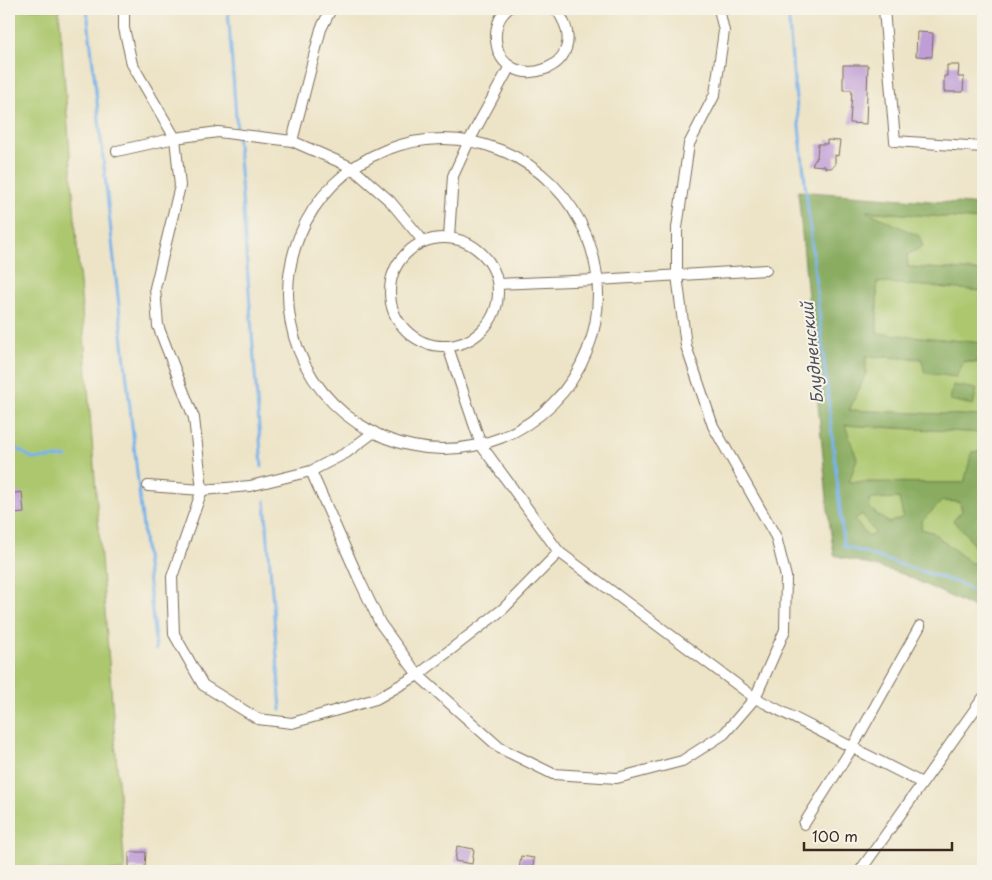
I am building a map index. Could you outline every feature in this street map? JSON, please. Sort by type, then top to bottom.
[{"type":"street","points":[[124,9],[124,28],[132,64],[175,138],[180,186],[156,288],[158,326],[194,418],[202,490],[172,577],[174,634],[203,685],[258,719],[292,723],[376,699],[418,675],[503,610],[559,552]]},
{"type":"street","points":[[292,141],[321,29],[331,9]]},
{"type":"street","points":[[505,10],[498,21],[495,33],[496,46],[501,57],[510,66],[520,71],[532,73],[543,71],[553,65],[561,57],[566,46],[568,35],[565,24],[556,9]]},
{"type":"street","points":[[311,471],[380,623],[418,675],[500,748],[553,774],[617,778],[682,762],[724,734],[755,698],[785,630],[786,577],[776,537],[713,426],[686,346],[677,275],[677,228],[689,144],[715,94],[724,31],[719,9]]},
{"type":"street","points":[[884,9],[895,141],[983,147]]},
{"type":"street","points":[[449,237],[453,176],[468,141],[510,66]]},
{"type":"street","points":[[117,151],[175,138],[218,132],[292,141],[351,167],[390,201],[424,242]]},
{"type":"street","points":[[445,137],[468,141],[494,146],[538,169],[572,206],[594,251],[599,300],[589,349],[564,392],[527,426],[481,445],[434,450],[387,439],[346,416],[314,381],[293,338],[287,290],[295,243],[317,201],[351,167],[395,145],[445,137]]},
{"type":"street","points":[[449,237],[466,242],[481,252],[492,266],[498,284],[498,302],[492,319],[481,333],[465,343],[448,347],[430,345],[413,338],[400,326],[392,310],[389,292],[392,274],[400,258],[414,246],[431,239],[449,237]]},
{"type":"street","points":[[498,284],[766,270]]},
{"type":"street","points":[[448,347],[481,445],[559,552],[755,698],[922,783]]},
{"type":"street","points":[[148,486],[202,490],[250,486],[311,471],[346,453],[374,432]]},
{"type":"street","points":[[804,824],[852,748],[920,626]]},
{"type":"street","points":[[860,871],[983,698]]},
{"type":"green space","points":[[9,9],[59,9],[125,871],[9,871]]},
{"type":"green space","points":[[798,191],[983,205],[983,220],[866,211],[919,236],[923,246],[907,255],[908,267],[983,271],[983,291],[877,282],[877,333],[983,343],[983,363],[964,361],[956,377],[925,373],[921,358],[866,356],[866,374],[849,410],[983,416],[983,433],[845,425],[857,459],[849,482],[964,483],[972,452],[983,451],[983,612],[903,574],[834,555],[829,520]],"holes":[[[899,498],[903,517],[889,523],[870,509],[869,499]],[[942,501],[960,502],[962,511],[953,521],[965,532],[981,557],[972,564],[932,532],[921,529],[922,521]],[[862,514],[875,533],[869,537],[854,520]]]},
{"type":"green space","points":[[864,211],[983,220],[983,271],[908,267],[907,255]]},
{"type":"green space","points":[[877,282],[983,291],[983,343],[877,333]]},
{"type":"green space","points":[[865,356],[983,363],[983,416],[849,410],[866,374]]},
{"type":"green space","points":[[953,385],[977,389],[973,405],[950,400]]},
{"type":"green space","points":[[845,425],[983,433],[983,451],[972,453],[965,483],[849,482]]},
{"type":"green space","points":[[899,498],[904,517],[889,523],[870,509],[869,499]]},
{"type":"green space","points":[[942,501],[960,502],[962,511],[954,521],[965,532],[981,557],[971,564],[932,532],[920,529],[922,521]]},
{"type":"green space","points":[[862,514],[876,533],[869,537],[854,520]]},
{"type":"building","points":[[917,32],[933,33],[932,57],[916,56]]},
{"type":"building","points":[[843,65],[868,65],[866,124],[850,123],[852,90],[843,90]]},
{"type":"building","points":[[947,65],[959,65],[958,77],[964,77],[963,92],[944,92],[944,76],[947,76]]},
{"type":"building","points":[[827,140],[840,141],[838,156],[835,155],[835,165],[831,168],[825,168],[825,166],[812,165],[817,157],[818,144],[827,144]]},
{"type":"building","points":[[22,492],[24,513],[12,514],[10,494]]},
{"type":"building","points":[[457,846],[474,849],[472,864],[455,861]]},
{"type":"building","points":[[129,852],[146,852],[145,868],[129,868]]},
{"type":"building","points":[[521,856],[534,858],[533,871],[519,870]]},
{"type":"waterway","points":[[87,9],[156,649]]},
{"type":"waterway","points":[[228,9],[262,467]]},
{"type":"waterway","name":"Блудненский","points":[[788,9],[844,546],[958,583],[983,596]]},
{"type":"waterway","points":[[14,447],[34,459],[67,457]]},
{"type":"waterway","points":[[265,501],[281,710]]}]
